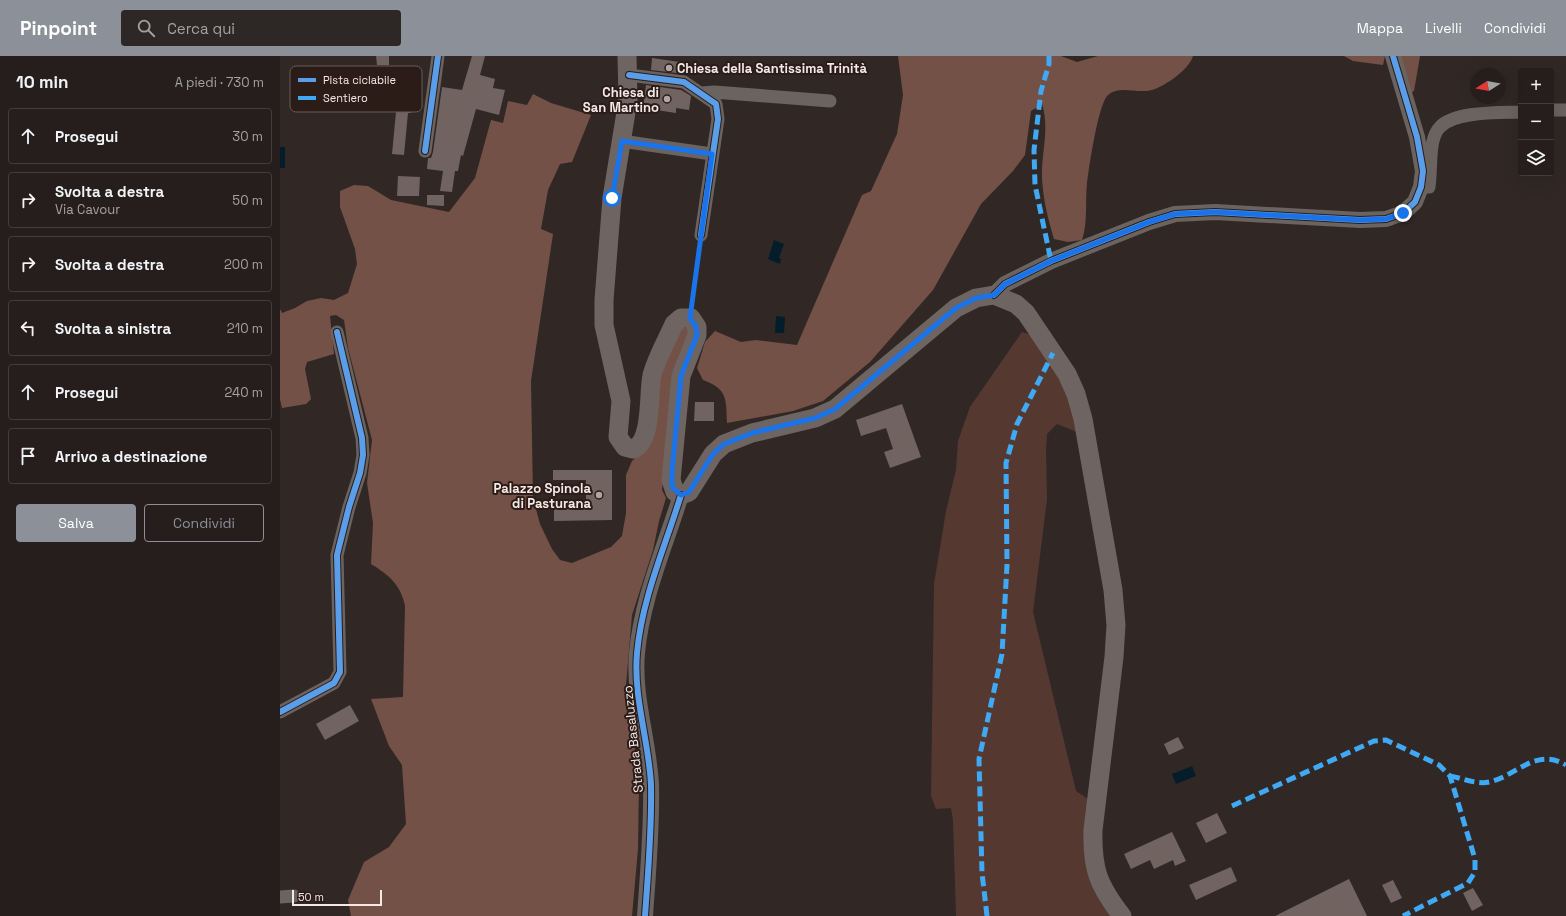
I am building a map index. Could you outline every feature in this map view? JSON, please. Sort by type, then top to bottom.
[{"type":"main road","points":[[627,56],[629,75],[626,118],[612,198],[604,306],[606,337],[621,401],[618,437],[625,447],[637,448],[643,442],[647,428],[652,376],[656,362],[674,324],[681,318],[690,318],[696,327],[697,335],[681,376],[671,480],[676,492],[681,495],[689,492],[713,454],[724,444],[752,433],[815,418],[835,409],[956,308],[976,298],[994,295],[1016,304],[1026,313],[1067,374],[1076,394],[1083,419],[1113,590],[1116,625],[1114,657],[1093,830],[1093,855],[1099,879],[1111,901],[1122,916]]},
{"type":"street","points":[[425,151],[438,56]]},
{"type":"street","points":[[994,295],[1005,284],[1051,261],[1149,222],[1175,214],[1215,212],[1360,220],[1386,219],[1403,213],[1415,202],[1421,187],[1423,171],[1416,137],[1393,56]]},
{"type":"street","points":[[629,75],[684,82],[716,104],[718,109],[718,119],[701,235]]},
{"type":"street","points":[[702,93],[714,92],[830,101]]},
{"type":"street","points":[[1554,110],[1566,110]]},
{"type":"street","points":[[1421,187],[1429,187],[1432,172],[1432,142],[1440,127],[1454,119],[1470,115],[1518,112]]},
{"type":"street","points":[[622,141],[712,154]]},
{"type":"street","points":[[280,712],[334,684],[340,672],[337,555],[349,507],[360,474],[363,455],[362,438],[337,332]]},
{"type":"street","name":"Strada Basaluzzo","points":[[645,916],[651,784],[640,710],[637,654],[643,611],[681,495]]},
{"type":"street","points":[[280,897],[294,896]]},
{"type":"path","points":[[690,318],[701,235]]},
{"type":"shaded area","points":[[898,56],[1061,56],[1077,62],[1098,56],[1193,56],[1191,61],[1181,73],[1159,87],[1146,91],[1121,90],[1112,92],[1104,101],[1094,137],[1087,183],[1086,219],[1082,240],[1068,242],[1054,239],[1046,209],[1042,178],[1045,122],[1042,104],[1031,111],[1025,155],[1013,171],[981,204],[933,290],[870,362],[823,401],[793,411],[727,423],[726,401],[724,396],[717,387],[703,380],[697,368],[705,342],[715,331],[741,342],[756,340],[797,345],[862,195],[871,191],[897,134],[903,95]]},
{"type":"shaded area","points":[[1344,56],[1385,56],[1383,65],[1353,61]]},
{"type":"shaded area","points":[[1397,56],[1420,56],[1414,91],[1410,93]]},
{"type":"shaded area","points":[[533,94],[551,103],[591,115],[572,162],[560,164],[548,190],[541,229],[553,234],[531,381],[533,498],[540,524],[552,549],[560,560],[572,563],[611,547],[622,536],[626,513],[626,475],[632,461],[646,448],[665,357],[683,327],[688,328],[690,332],[670,411],[662,490],[666,498],[659,521],[653,550],[632,615],[626,685],[639,780],[638,849],[632,916],[351,916],[348,900],[364,862],[389,847],[406,824],[402,765],[389,746],[371,699],[403,697],[405,606],[401,592],[393,581],[371,564],[373,523],[367,483],[372,440],[348,348],[344,320],[336,315],[330,316],[334,354],[307,362],[305,369],[311,399],[306,404],[282,408],[280,399],[280,309],[282,313],[307,301],[321,298],[334,300],[348,293],[357,264],[355,249],[340,207],[340,191],[354,185],[368,186],[391,200],[449,212],[475,178],[491,120],[503,123],[508,101],[527,105]]},
{"type":"shaded area","points":[[1022,332],[1032,335],[1061,382],[1071,406],[1077,432],[1057,424],[1047,434],[1047,499],[1033,612],[1076,791],[1088,799],[1112,916],[956,916],[953,820],[951,808],[936,809],[931,796],[934,584],[946,511],[956,470],[958,441],[970,407]]},
{"type":"water","points":[[280,147],[285,147],[285,168],[280,168]]},
{"type":"water","points":[[774,240],[784,244],[779,258],[781,259],[780,264],[768,259]]},
{"type":"water","points":[[776,316],[785,317],[784,333],[775,333]]},
{"type":"water","points":[[1192,766],[1196,776],[1176,784],[1172,774]]},
{"type":"building","points":[[376,56],[389,56],[389,65],[377,65]]},
{"type":"building","points":[[472,56],[485,56],[480,75],[495,79],[493,88],[505,90],[499,115],[476,109],[463,156],[461,155],[458,171],[455,171],[452,192],[440,191],[443,171],[427,169],[428,158],[431,158],[433,152],[442,87],[462,90]]},
{"type":"building","name":"Chiesa della Santissima Trinità","points":[[652,58],[687,63],[686,74],[651,70]]},
{"type":"building","name":"Chiesa di San Martino","points":[[646,85],[681,90],[691,96],[689,110],[676,108],[676,113],[643,108]]},
{"type":"building","points":[[396,112],[411,112],[408,113],[404,155],[392,154]]},
{"type":"building","points":[[398,176],[420,177],[419,196],[397,196]]},
{"type":"building","points":[[427,195],[444,195],[444,206],[427,205]]},
{"type":"building","points":[[695,402],[714,402],[714,421],[694,421]]},
{"type":"building","points":[[902,404],[921,457],[890,468],[884,452],[893,449],[886,428],[861,436],[856,420]]},
{"type":"building","name":"Palazzo Spinola di Pasturana","points":[[553,470],[612,470],[612,520],[554,521],[554,509],[586,509],[586,480],[553,480]]},
{"type":"building","points":[[350,705],[359,721],[325,740],[316,724]]},
{"type":"building","points":[[1178,737],[1184,748],[1169,755],[1164,744]]},
{"type":"building","points":[[1217,813],[1227,833],[1206,843],[1196,823]]},
{"type":"building","points":[[1172,832],[1186,861],[1175,866],[1173,860],[1154,869],[1150,860],[1131,869],[1124,854]]},
{"type":"building","points":[[1231,867],[1237,881],[1196,900],[1189,885]]},
{"type":"building","points":[[1349,879],[1367,916],[1275,916]]},
{"type":"building","points":[[1393,880],[1402,898],[1391,903],[1382,885]]},
{"type":"building","points":[[1473,888],[1483,905],[1472,911],[1463,893]]},
{"type":"marked path","points":[[1049,56],[1049,64],[1041,91],[1034,150],[1035,185],[1051,261]]},
{"type":"marked path","points":[[987,916],[982,873],[979,759],[1002,654],[1007,565],[1006,463],[1017,424],[1053,353]]},
{"type":"marked path","points":[[1232,806],[1374,741],[1386,740],[1439,765],[1450,776],[1475,859],[1475,872],[1468,883],[1403,916]]},
{"type":"marked path","points":[[1450,776],[1484,783],[1499,779],[1526,764],[1535,761],[1545,759],[1555,760],[1566,765]]},
{"type":"cycle path","points":[[425,151],[438,56]]},
{"type":"cycle path","points":[[994,295],[1005,284],[1051,261],[1149,222],[1175,214],[1215,212],[1360,220],[1386,219],[1403,213],[1415,202],[1421,187],[1423,171],[1417,137],[1393,56]]},
{"type":"cycle path","points":[[629,75],[684,82],[716,104],[718,119],[701,235]]},
{"type":"cycle path","points":[[280,712],[334,683],[340,672],[337,555],[349,507],[360,473],[363,455],[362,438],[337,332]]},
{"type":"cycle path","points":[[645,916],[650,834],[651,785],[650,768],[637,686],[637,653],[649,593],[681,495]]},
{"type":"place","name":"Chiesa della Santissima Trinità","points":[[669,68]]},
{"type":"place","name":"Chiesa di San Martino","points":[[667,99]]},
{"type":"place","name":"Palazzo Spinola di Pasturana","points":[[599,495]]},
{"type":"route","points":[[612,198],[616,167],[622,141],[712,154],[690,318],[694,321],[697,335],[681,376],[671,480],[672,487],[681,495],[689,492],[693,488],[713,454],[724,444],[752,433],[815,418],[835,409],[956,308],[976,298],[994,295],[1005,284],[1051,261],[1149,222],[1175,214],[1215,212],[1360,220],[1386,219],[1403,213]]}]
